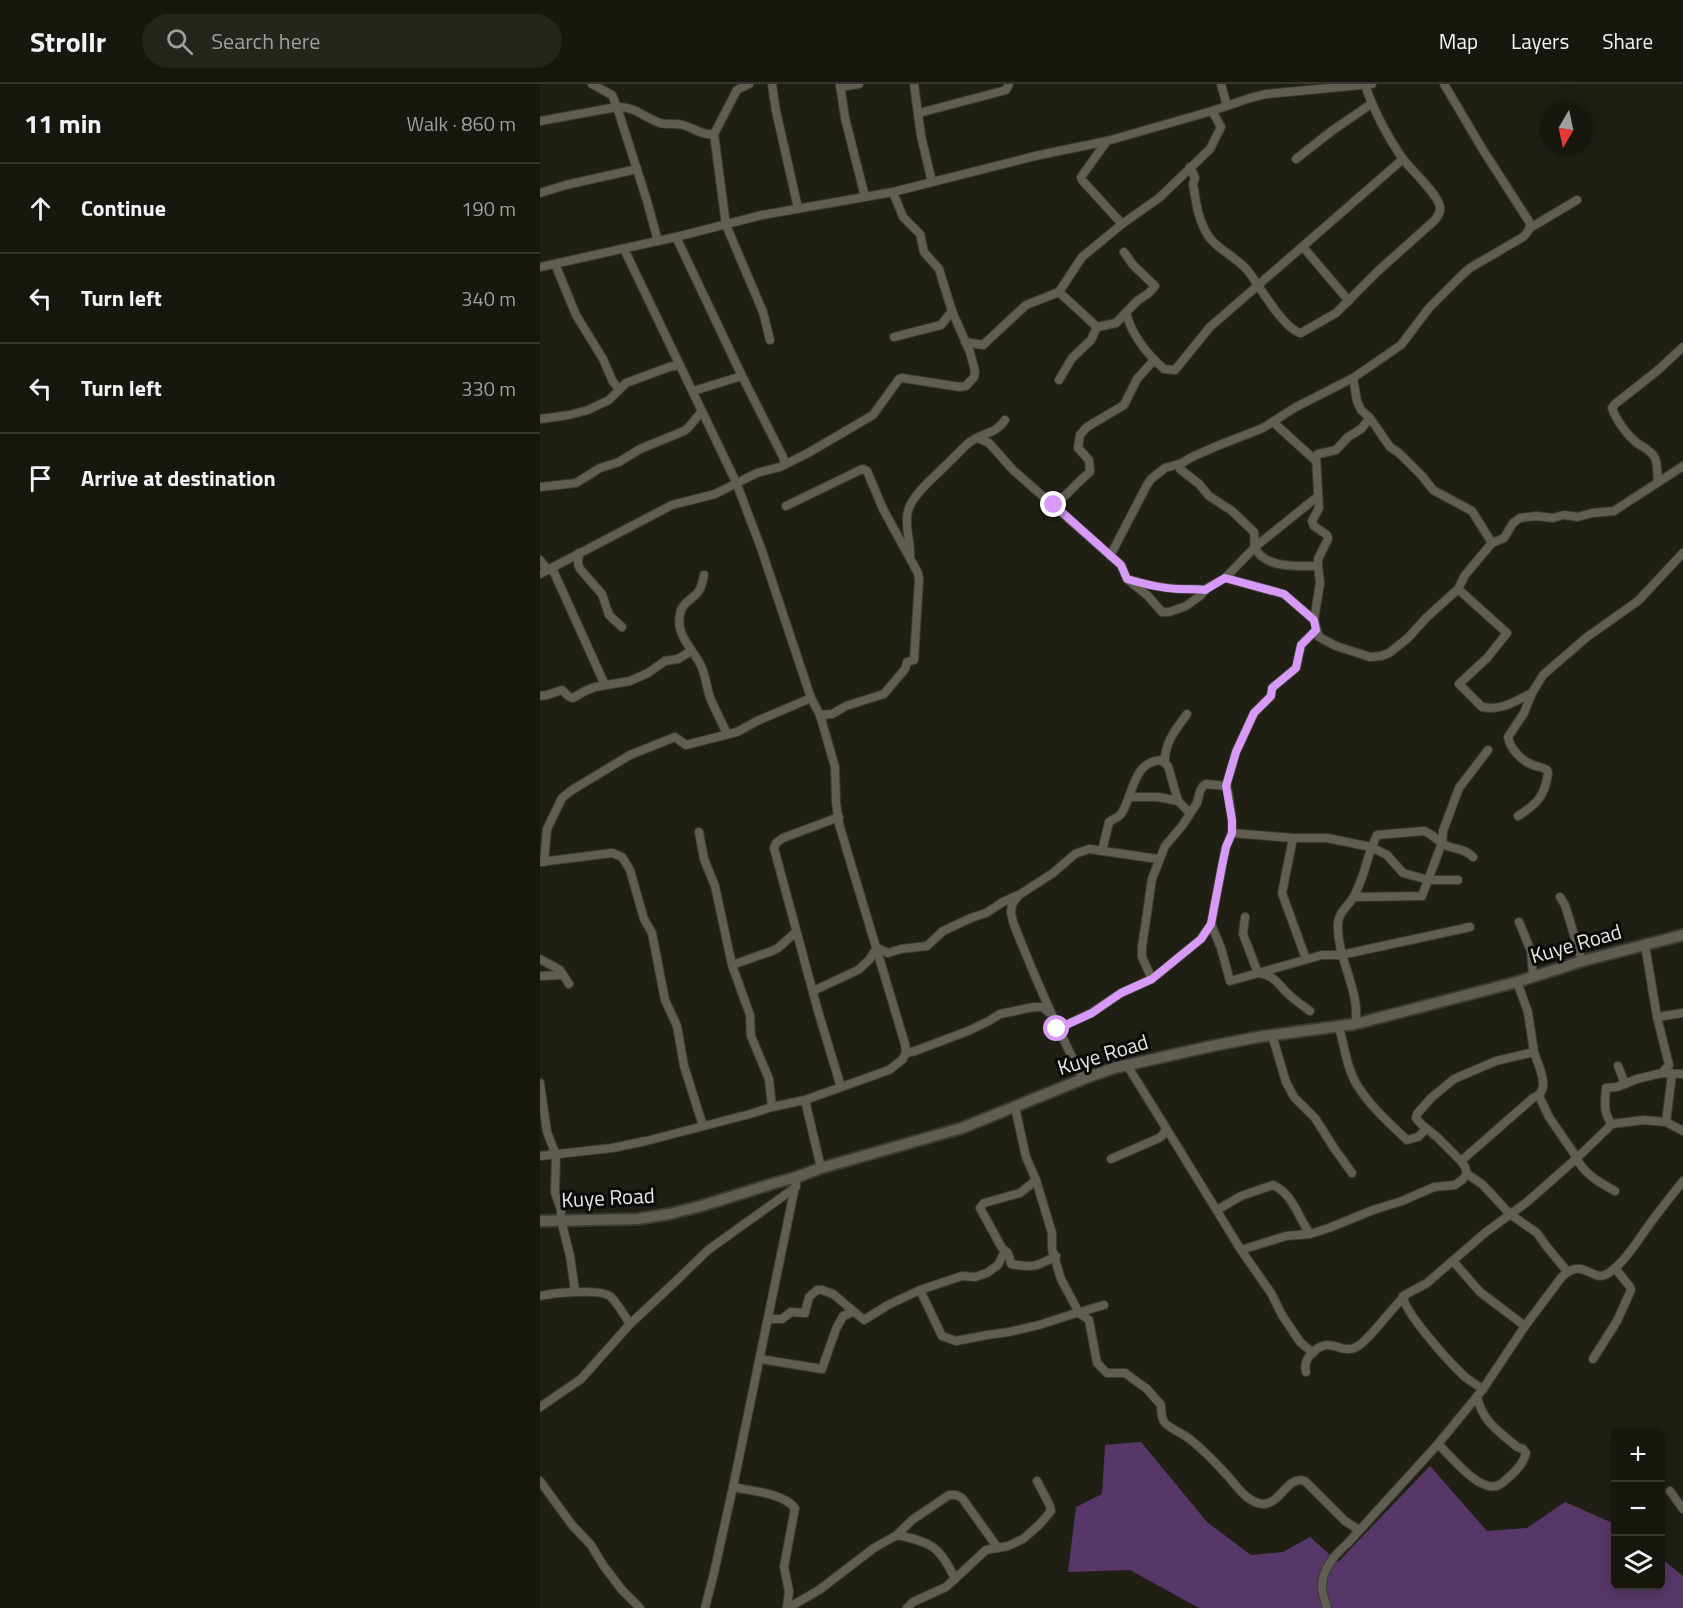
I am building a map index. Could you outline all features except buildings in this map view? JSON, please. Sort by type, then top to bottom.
[{"type":"street","points":[[592,84],[612,95],[658,241]]},
{"type":"street","points":[[749,84],[737,87],[714,134],[726,225],[763,312],[770,340]]},
{"type":"street","points":[[772,84],[798,208]]},
{"type":"street","points":[[859,84],[840,85],[845,118],[864,197]]},
{"type":"street","points":[[914,84],[921,136],[932,182]]},
{"type":"street","points":[[919,113],[1006,90],[1009,84]]},
{"type":"street","points":[[1221,84],[1227,106]]},
{"type":"street","points":[[540,267],[676,237],[762,215],[893,192],[1035,156],[1107,141],[1266,94],[1371,84]]},
{"type":"street","points":[[1444,84],[1530,223],[1530,228]]},
{"type":"street","points":[[1190,167],[1195,178],[1194,194],[1201,221],[1210,238],[1246,269],[1293,331],[1301,333],[1330,318],[1439,214],[1440,207],[1436,198],[1403,159],[1371,104],[1365,85]]},
{"type":"street","points":[[1296,159],[1371,104]]},
{"type":"street","points":[[540,121],[616,106],[635,110],[663,124],[681,124],[708,135],[714,134]]},
{"type":"street","points":[[965,342],[983,345],[1026,305],[1059,292],[1082,257],[1122,224],[1159,198],[1210,149],[1221,127],[1212,111]]},
{"type":"street","points":[[1107,141],[1081,177],[1122,224]]},
{"type":"street","points":[[1126,314],[1130,326],[1154,360],[1164,369],[1175,369],[1210,327],[1403,159]]},
{"type":"street","points":[[540,193],[637,169]]},
{"type":"street","points":[[547,571],[672,505],[715,494],[757,473],[785,464],[873,415],[899,379],[966,386],[974,377],[975,371],[939,269],[924,252],[920,234],[901,214],[893,192]]},
{"type":"street","points":[[1110,555],[1151,479],[1166,468],[1181,466],[1192,457],[1263,428],[1296,407],[1353,378],[1401,345],[1429,308],[1470,268],[1523,237],[1530,228],[1577,200]]},
{"type":"street","points":[[676,237],[785,464]]},
{"type":"street","points":[[1303,247],[1349,301]]},
{"type":"street","points":[[540,1156],[646,1142],[805,1100],[890,1070],[902,1060],[906,1053],[839,824],[835,766],[820,715],[811,698],[736,482],[624,249]]},
{"type":"street","points":[[1116,323],[1155,286],[1133,266],[1124,252]]},
{"type":"street","points":[[555,264],[576,315],[619,389]]},
{"type":"street","points":[[1059,292],[1097,327]]},
{"type":"street","points":[[894,337],[941,325],[952,311]]},
{"type":"street","points":[[1097,327],[1116,323],[1130,326]]},
{"type":"street","points":[[1059,381],[1072,358],[1091,340],[1097,327]]},
{"type":"street","points":[[970,352],[977,344]]},
{"type":"street","points":[[1658,482],[1655,457],[1627,432],[1612,408],[1682,350]]},
{"type":"street","points":[[1054,505],[1069,494],[1077,482],[1090,472],[1089,460],[1078,448],[1080,435],[1088,427],[1124,405],[1137,379],[1154,360]]},
{"type":"street","points":[[540,419],[588,410],[609,400],[626,383],[680,365]]},
{"type":"street","points":[[693,391],[742,376]]},
{"type":"street","points":[[1353,378],[1360,410],[1371,418],[1390,447],[1399,453],[1433,490],[1472,511],[1492,543]]},
{"type":"street","points":[[540,487],[576,483],[600,468],[619,462],[640,448],[684,431],[702,411]]},
{"type":"street","points":[[1371,418],[1336,450],[1317,454],[1315,460],[1319,508],[1312,521],[1314,526],[1327,535],[1328,539],[1318,559],[1320,584],[1314,620],[1316,630],[1319,637],[1336,646],[1370,657],[1389,654],[1408,638],[1458,589],[1465,575],[1492,543],[1504,538],[1513,523],[1520,518],[1536,516],[1553,518],[1564,515],[1578,517],[1614,511],[1683,466]]},
{"type":"street","points":[[910,558],[911,545],[907,518],[912,502],[971,441],[993,432],[1005,420]]},
{"type":"street","points":[[1273,422],[1315,460]]},
{"type":"street","points":[[978,438],[989,443],[1013,470],[1121,565],[1127,579],[1148,596],[1162,612],[1186,606],[1205,590],[1225,578],[1255,547],[1317,497]]},
{"type":"street","points":[[1181,466],[1209,496],[1232,511],[1254,532],[1255,547],[1262,556],[1274,563],[1288,566],[1318,566]]},
{"type":"street","points":[[786,506],[856,471],[867,471],[883,509],[918,573],[914,660],[908,662],[884,694],[846,706],[832,714],[820,715]]},
{"type":"street","points":[[579,553],[580,569],[602,594],[609,615],[622,627]]},
{"type":"street","points":[[1518,816],[1536,805],[1540,799],[1547,770],[1526,762],[1513,749],[1508,737],[1524,713],[1543,675],[1587,637],[1638,600],[1682,558]]},
{"type":"street","points":[[540,560],[604,686]]},
{"type":"street","points":[[704,575],[700,591],[686,602],[680,613],[680,629],[700,663],[711,699],[727,734]]},
{"type":"street","points":[[1225,578],[1284,594],[1314,620]]},
{"type":"street","points":[[1127,579],[1145,585],[1205,590]]},
{"type":"street","points":[[1458,589],[1507,633],[1487,658],[1459,684],[1482,707],[1486,708],[1506,707],[1532,693]]},
{"type":"street","points":[[1057,1029],[1092,1013],[1121,993],[1152,979],[1201,939],[1211,924],[1224,854],[1232,833],[1227,786],[1236,752],[1254,713],[1271,696],[1272,688],[1296,668],[1301,645],[1316,630]]},
{"type":"street","points":[[540,696],[562,690],[567,696],[573,698],[585,691],[630,681],[648,673],[665,661],[678,659],[691,651]]},
{"type":"street","points":[[703,1126],[684,1066],[677,1026],[665,1000],[652,933],[644,919],[630,870],[622,856],[612,853],[542,862],[547,829],[562,798],[630,755],[675,737],[686,745],[737,732],[811,698]]},
{"type":"street","points":[[1165,763],[1167,746],[1187,714]]},
{"type":"street","points":[[1354,897],[1422,896],[1459,788],[1488,750]]},
{"type":"street","points":[[1102,851],[1109,822],[1120,816],[1140,770],[1147,763],[1161,760],[1168,766],[1178,801],[1190,813]]},
{"type":"street","points":[[1152,979],[1142,957],[1142,947],[1152,879],[1158,860],[1165,846],[1197,803],[1203,786],[1206,784],[1227,786]]},
{"type":"street","points":[[1129,797],[1158,797],[1178,801]]},
{"type":"street","points":[[839,817],[783,838],[776,843],[774,848],[841,1087]]},
{"type":"street","points":[[699,832],[704,859],[715,886],[732,965],[748,1009],[752,1036],[769,1078],[772,1107]]},
{"type":"street","points":[[1232,833],[1327,838],[1371,847],[1388,855],[1403,873],[1429,880],[1458,880]]},
{"type":"street","points":[[1355,1024],[1356,1004],[1341,955],[1338,922],[1341,913],[1354,897],[1377,835],[1429,833],[1442,843],[1468,852],[1473,857]]},
{"type":"street","points":[[1293,838],[1282,893],[1306,959]]},
{"type":"street","points":[[877,948],[888,953],[927,946],[943,930],[986,913],[1018,895],[1053,873],[1081,851],[1089,849],[1158,860]]},
{"type":"street","points":[[1018,895],[1012,903],[1013,922],[1036,983],[1083,1079]]},
{"type":"street","points":[[1560,897],[1565,905],[1582,961]]},
{"type":"street","points":[[1245,917],[1244,934],[1258,974]]},
{"type":"street","points":[[1518,922],[1531,951],[1533,976]]},
{"type":"street","points":[[1211,924],[1221,948],[1230,981],[1322,955],[1341,955],[1470,927]]},
{"type":"street","points":[[732,965],[778,948],[796,932]]},
{"type":"street","name":"Kuye Road","points":[[540,1221],[637,1219],[669,1214],[796,1182],[821,1168],[962,1128],[1083,1079],[1127,1065],[1272,1035],[1355,1024],[1683,935]]},
{"type":"street","points":[[1645,945],[1669,1065],[1662,1073]]},
{"type":"street","points":[[813,991],[852,974],[864,966],[877,948]]},
{"type":"street","points":[[540,959],[560,969],[569,984]]},
{"type":"street","points":[[1258,974],[1267,974],[1274,978],[1287,993],[1310,1011]]},
{"type":"street","points":[[540,976],[562,975]]},
{"type":"street","points":[[1461,1161],[1533,1098],[1539,1096],[1543,1089],[1527,1012],[1516,981]]},
{"type":"street","points":[[906,1053],[968,1031],[1000,1014],[1034,1007],[1042,1007],[1052,1014]]},
{"type":"street","points":[[1658,1017],[1683,1014]]},
{"type":"street","points":[[1339,1027],[1357,1084],[1377,1110],[1407,1140],[1418,1137],[1426,1129]]},
{"type":"street","points":[[1272,1035],[1286,1082],[1294,1097],[1316,1118],[1352,1173]]},
{"type":"street","points":[[1241,1250],[1286,1236],[1310,1234],[1434,1187],[1455,1185],[1467,1174],[1466,1167],[1419,1122],[1417,1114],[1450,1082],[1465,1074],[1496,1061],[1534,1052]]},
{"type":"street","points":[[1127,1065],[1241,1250],[1271,1293],[1282,1315],[1300,1342],[1313,1353]]},
{"type":"street","points":[[1618,1066],[1625,1084]]},
{"type":"street","points":[[1612,1125],[1605,1112],[1606,1088],[1617,1087],[1662,1073],[1683,1074]]},
{"type":"street","points":[[1666,1122],[1672,1074]]},
{"type":"street","points":[[540,1083],[544,1130],[556,1155],[555,1192],[561,1210],[575,1291]]},
{"type":"street","points":[[1539,1096],[1549,1117],[1579,1163],[1594,1178],[1615,1191]]},
{"type":"street","points":[[805,1100],[821,1168]]},
{"type":"street","points":[[1015,1107],[1026,1157],[1036,1180],[1052,1233],[1052,1249],[1056,1256],[1061,1279],[1079,1313],[1089,1320],[1097,1362],[1107,1373],[1125,1373],[1147,1389],[1160,1402],[1165,1424],[1191,1440],[1227,1474],[1238,1489],[1252,1500],[1270,1503],[1289,1485],[1301,1480],[1305,1481],[1345,1521],[1359,1530]]},
{"type":"street","points":[[1306,1372],[1306,1361],[1323,1345],[1333,1344],[1353,1349],[1361,1344],[1403,1296],[1427,1283],[1544,1188],[1612,1125],[1643,1120],[1666,1122],[1683,1131]]},
{"type":"street","points":[[1111,1159],[1159,1138],[1166,1128]]},
{"type":"street","points":[[1467,1174],[1482,1184],[1510,1214],[1537,1233],[1567,1271]]},
{"type":"street","points":[[1036,1180],[1020,1193],[984,1203],[981,1206],[981,1213],[1008,1253],[1011,1264],[1038,1266],[1056,1256]]},
{"type":"street","points":[[1327,1608],[1322,1583],[1335,1554],[1438,1443],[1483,1389],[1525,1326],[1567,1271],[1580,1269],[1603,1276],[1615,1268],[1683,1181]]},
{"type":"street","points":[[705,1608],[769,1319],[796,1182]]},
{"type":"street","points":[[540,1407],[581,1379],[630,1324],[708,1250],[796,1182]]},
{"type":"street","points":[[1218,1210],[1241,1196],[1273,1185],[1282,1189],[1291,1200],[1310,1234]]},
{"type":"street","points":[[769,1319],[782,1319],[791,1312],[805,1313],[808,1297],[817,1290],[822,1290],[833,1294],[864,1320],[888,1305],[920,1290],[962,1276],[987,1273],[998,1265],[1005,1251]]},
{"type":"street","points":[[1453,1261],[1480,1292],[1525,1326]]},
{"type":"street","points":[[1593,1359],[1617,1321],[1630,1290],[1615,1268]]},
{"type":"street","points":[[920,1290],[942,1336],[956,1341],[1040,1325],[1104,1305]]},
{"type":"street","points":[[540,1296],[575,1291],[606,1294],[611,1297],[630,1324]]},
{"type":"street","points":[[1402,1299],[1420,1327],[1439,1349],[1465,1377],[1483,1389]]},
{"type":"street","points":[[760,1359],[822,1369],[843,1316],[853,1311]]},
{"type":"street","points":[[1438,1443],[1480,1484],[1499,1486],[1515,1474],[1526,1457],[1526,1453],[1486,1420],[1477,1396]]},
{"type":"street","points":[[540,1481],[572,1525],[591,1545],[622,1590],[640,1608]]},
{"type":"street","points":[[907,1608],[912,1602],[946,1587],[986,1550],[1015,1544],[1040,1525],[1051,1511],[1037,1481]]},
{"type":"street","points":[[733,1487],[782,1498],[795,1508],[784,1567],[789,1591],[787,1608]]},
{"type":"street","points":[[1670,1491],[1683,1509]]},
{"type":"street","points":[[787,1608],[811,1595],[874,1548],[897,1535],[912,1520],[949,1495],[962,1498],[999,1548]]},
{"type":"street","points":[[897,1535],[919,1540],[935,1547],[955,1579]]},
{"type":"shaded area","points":[[1141,1442],[1207,1522],[1251,1555],[1283,1552],[1310,1537],[1338,1562],[1430,1466],[1487,1531],[1527,1528],[1565,1502],[1611,1522],[1611,1590],[1665,1590],[1665,1561],[1683,1576],[1683,1608],[1199,1608],[1130,1570],[1068,1572],[1076,1507],[1102,1494],[1105,1445]]},
{"type":"route","points":[[1054,505],[1121,565],[1127,579],[1145,585],[1205,590],[1225,578],[1284,594],[1314,620],[1316,630],[1301,645],[1296,668],[1272,688],[1271,696],[1254,713],[1236,752],[1226,786],[1232,833],[1226,847],[1211,924],[1201,939],[1152,979],[1121,993],[1092,1013],[1057,1029]]}]
